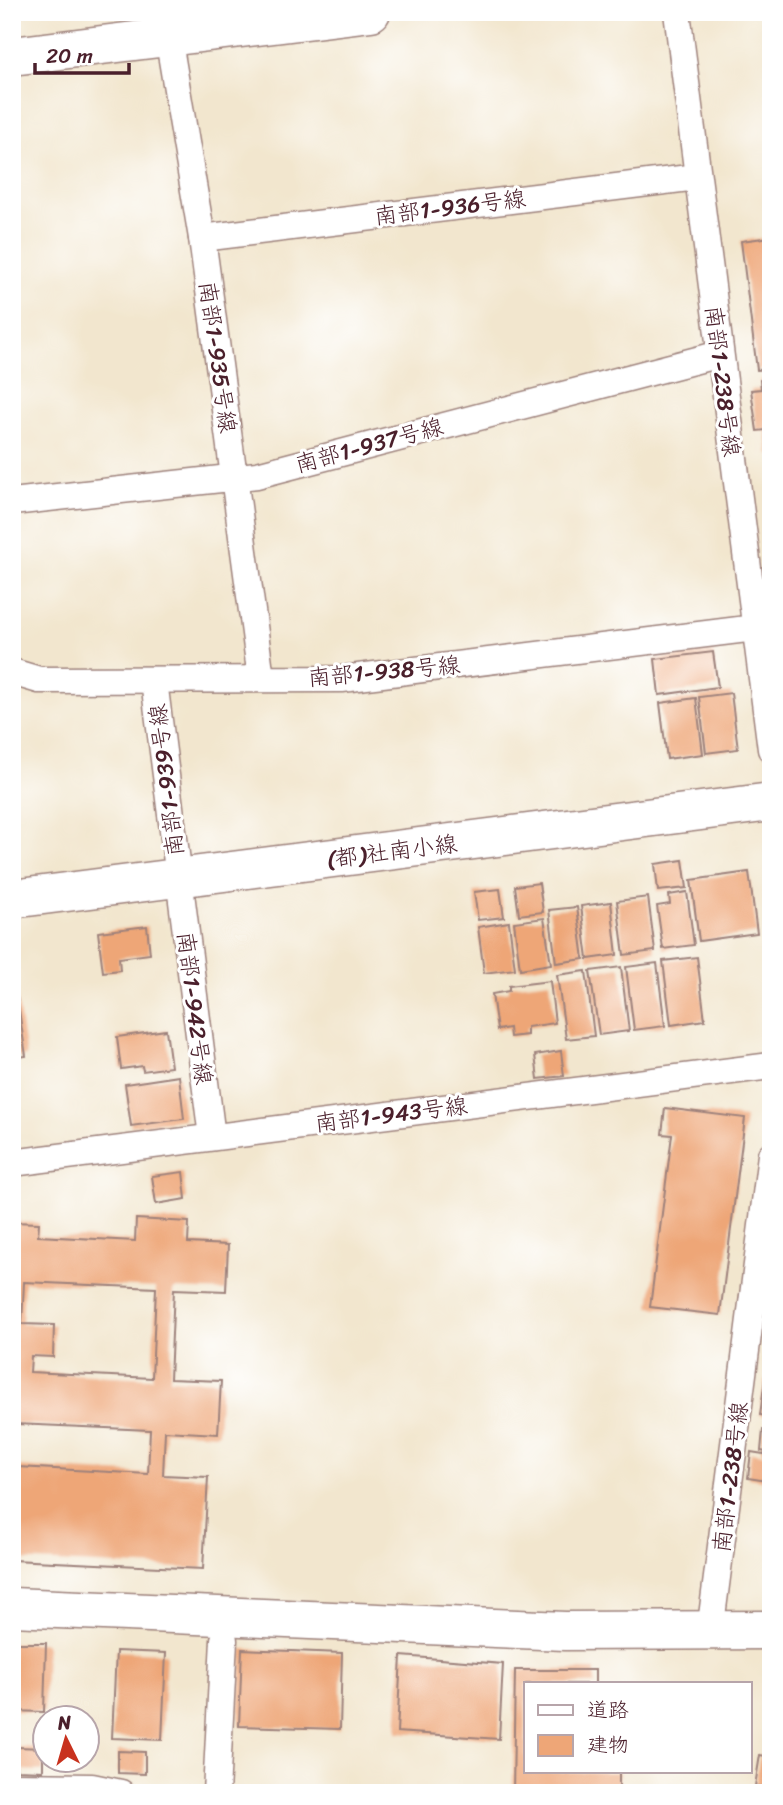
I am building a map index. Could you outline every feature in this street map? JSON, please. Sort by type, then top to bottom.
[{"type":"street","points":[[12,56],[167,25],[371,12]]},
{"type":"street","name":"南部1-238号線","points":[[677,12],[771,749]]},
{"type":"street","name":"南部1-935号線","points":[[167,25],[202,238],[261,678]]},
{"type":"street","name":"南部1-936号線","points":[[202,238],[697,177]]},
{"type":"street","name":"南部1-937号線","points":[[12,502],[234,479],[720,354]]},
{"type":"street","name":"南部1-938号線","points":[[12,672],[40,680],[342,679],[755,628]]},
{"type":"street","name":"南部1-939号線","points":[[154,681],[178,878]]},
{"type":"street","name":"(都)社南小線","points":[[12,899],[771,802]]},
{"type":"street","name":"南部1-942号線","points":[[178,878],[212,1137]]},
{"type":"street","name":"南部1-943号線","points":[[12,1163],[771,1066]]},
{"type":"street","name":"南部1-238号線","points":[[710,1632],[759,1352],[771,1155]]},
{"type":"street","points":[[12,1607],[565,1631],[771,1630]]},
{"type":"street","points":[[216,1793],[224,1640]]},
{"type":"street","points":[[12,1786],[92,1787],[121,1793]]},
{"type":"building","points":[[771,237],[771,369],[757,370],[741,241]]},
{"type":"building","points":[[771,378],[769,455],[766,430],[757,431],[751,390],[761,389],[760,380]]},
{"type":"building","points":[[771,551],[771,575],[767,575],[765,552]]},
{"type":"building","points":[[713,652],[718,687],[659,695],[655,659]]},
{"type":"building","points":[[731,693],[738,749],[706,753],[699,697]]},
{"type":"building","points":[[696,698],[703,754],[667,759],[660,703]]},
{"type":"building","points":[[683,860],[687,888],[658,891],[655,864]]},
{"type":"building","points":[[749,872],[757,933],[699,941],[691,880]]},
{"type":"building","points":[[539,883],[543,912],[519,915],[515,886]]},
{"type":"building","points":[[500,889],[504,917],[478,920],[474,892]]},
{"type":"building","points":[[687,892],[694,945],[663,949],[657,906],[670,904],[669,895]]},
{"type":"building","points":[[648,897],[655,951],[624,955],[617,901]]},
{"type":"building","points":[[611,902],[617,955],[588,959],[581,906]]},
{"type":"building","points":[[577,907],[584,959],[556,963],[549,910]]},
{"type":"building","points":[[544,918],[551,964],[520,969],[514,922]]},
{"type":"building","points":[[509,922],[515,969],[484,973],[478,927]]},
{"type":"building","points":[[147,926],[150,954],[119,958],[120,970],[103,972],[98,932]]},
{"type":"building","points":[[697,957],[705,1020],[671,1025],[663,961]]},
{"type":"building","points":[[657,963],[665,1026],[634,1030],[626,967]]},
{"type":"building","points":[[621,967],[629,1031],[599,1035],[590,971]]},
{"type":"building","points":[[586,971],[594,1036],[566,1039],[557,975]]},
{"type":"building","points":[[550,981],[555,1023],[527,1027],[527,1035],[510,1037],[509,1028],[497,1030],[492,994],[509,991],[509,986]]},
{"type":"building","points":[[17,997],[26,1056],[12,1058],[12,998]]},
{"type":"building","points":[[166,1030],[171,1067],[143,1071],[142,1066],[121,1069],[117,1037]]},
{"type":"building","points":[[561,1051],[564,1076],[538,1079],[535,1055]]},
{"type":"building","points":[[179,1076],[184,1119],[131,1126],[125,1084]]},
{"type":"building","points":[[665,1108],[745,1118],[720,1315],[650,1307],[672,1135],[662,1134]]},
{"type":"building","points":[[183,1172],[186,1199],[156,1204],[152,1176]]},
{"type":"building","points":[[136,1219],[189,1222],[188,1243],[228,1245],[226,1291],[174,1289],[170,1379],[221,1381],[218,1434],[165,1431],[163,1475],[208,1477],[203,1569],[12,1560],[12,1459],[18,1460],[18,1467],[148,1474],[150,1430],[16,1424],[12,1450],[12,1222],[39,1223],[38,1236],[135,1241]],"holes":[[[24,1282],[156,1288],[152,1378],[30,1372],[31,1356],[53,1357],[54,1325],[22,1324]]]},
{"type":"building","points":[[765,1379],[771,1380],[771,1416],[760,1415]]},
{"type":"building","points":[[763,1430],[771,1431],[771,1453],[761,1451]]},
{"type":"building","points":[[751,1452],[770,1455],[767,1481],[748,1478]]},
{"type":"building","points":[[12,1643],[46,1643],[44,1703],[32,1703],[32,1712],[12,1711]]},
{"type":"building","points":[[242,1649],[342,1653],[340,1729],[239,1726]]},
{"type":"building","points":[[116,1651],[166,1653],[162,1740],[112,1738]]},
{"type":"building","points":[[401,1656],[503,1664],[499,1739],[397,1732]]},
{"type":"building","points":[[515,1670],[595,1670],[595,1682],[524,1682],[524,1773],[619,1773],[619,1793],[513,1793]]},
{"type":"building","points":[[17,1747],[32,1748],[32,1771],[16,1770]]},
{"type":"building","points":[[118,1751],[145,1752],[145,1774],[118,1773]]},
{"type":"building","points":[[760,1755],[771,1757],[771,1788],[755,1786]]}]
